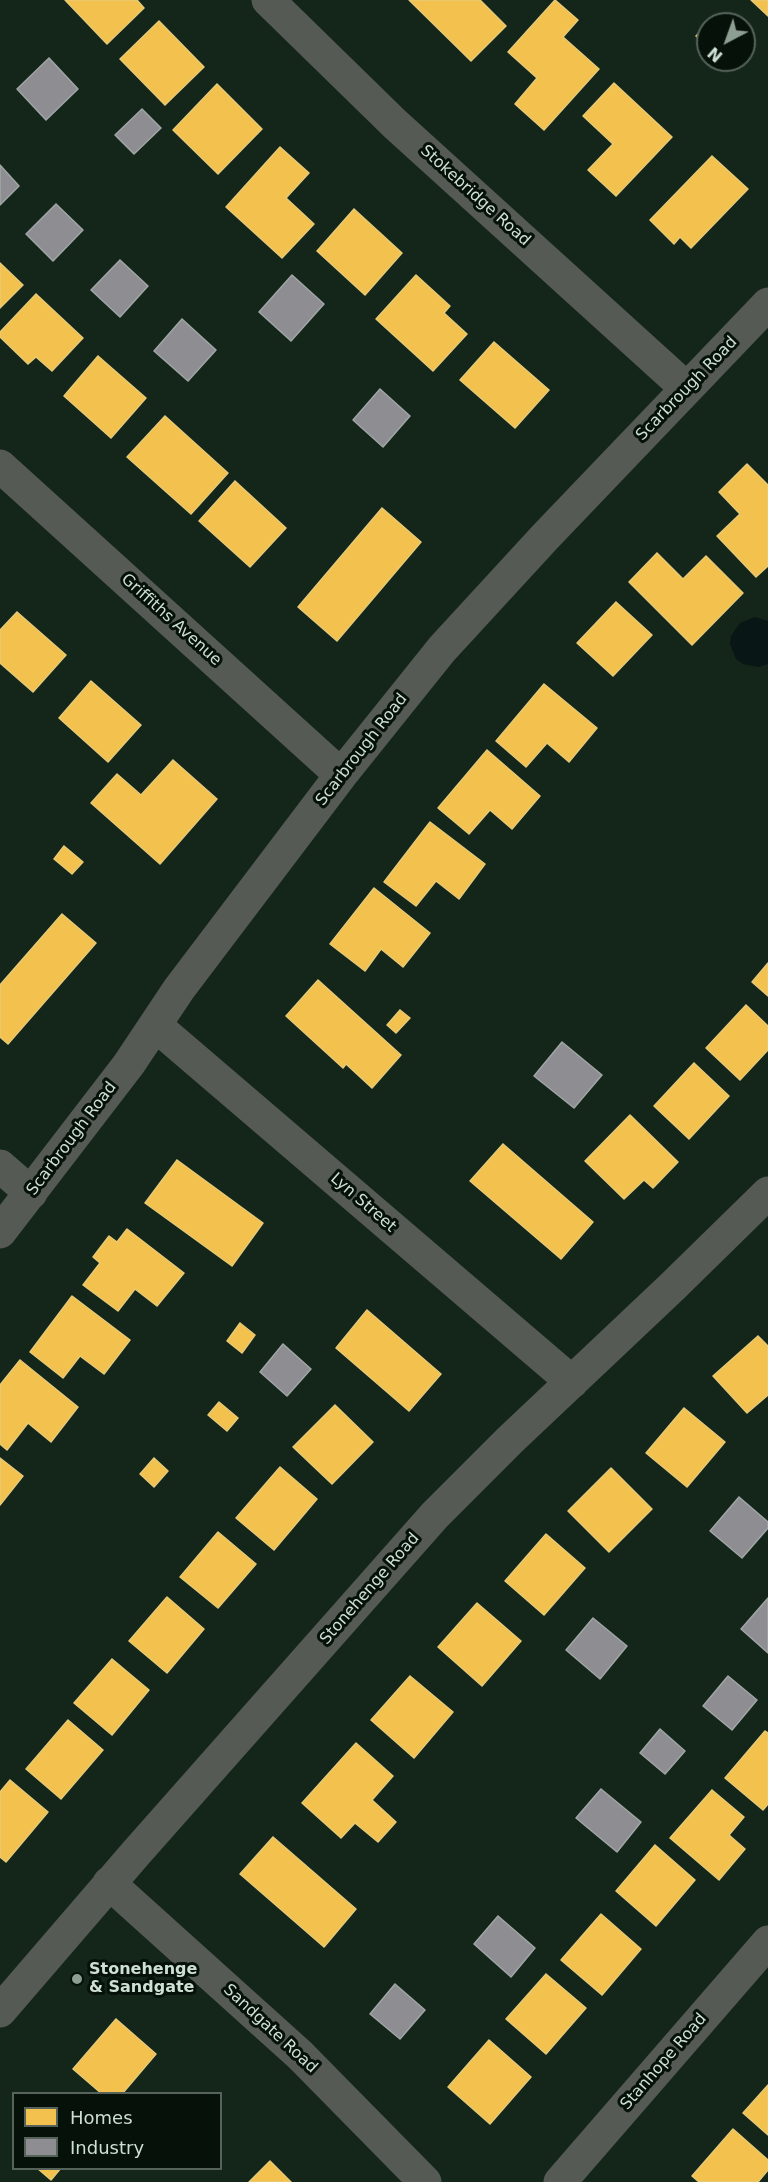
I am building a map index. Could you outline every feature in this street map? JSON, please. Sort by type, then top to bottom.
[{"type":"street","name":"Stokebridge Road","points":[[268,0],[395,124],[686,388]]},
{"type":"street","name":"Scarbrough Road","points":[[0,1232],[129,1064],[155,1025],[341,775],[442,650],[545,537],[768,304]]},
{"type":"street","name":"Griffiths Avenue","points":[[0,466],[341,775]]},
{"type":"street","name":"Lyn Street","points":[[155,1025],[572,1382]]},
{"type":"street","points":[[0,1166],[31,1193]]},
{"type":"street","name":"Stonehenge Road","points":[[0,2011],[109,1883],[435,1515],[768,1193]]},
{"type":"street","name":"Sandgate Road","points":[[109,1883],[300,2055],[425,2182]]},
{"type":"street","name":"Stanhope Road","points":[[560,2182],[768,1942]]},
{"type":"shaded area","points":[[755,617],[768,621],[768,664],[759,667],[743,664],[736,659],[730,644],[731,636],[740,623]]},
{"type":"building: Homes","points":[[65,0],[137,0],[144,8],[107,44]]},
{"type":"building: Homes","points":[[409,0],[480,0],[506,26],[471,61]]},
{"type":"building: Homes","points":[[555,0],[578,20],[563,37],[599,69],[544,130],[515,104],[537,78],[508,52]]},
{"type":"building: Homes","points":[[751,0],[768,0],[768,16]]},
{"type":"building: Homes","points":[[159,21],[204,67],[165,105],[120,59]]},
{"type":"building: Homes","points":[[614,83],[672,137],[616,196],[588,170],[613,144],[583,116]]},
{"type":"building: Homes","points":[[217,84],[262,129],[218,174],[173,130]]},
{"type":"building: Homes","points":[[280,147],[309,173],[286,198],[314,224],[282,258],[226,207]]},
{"type":"building: Homes","points":[[712,156],[748,189],[691,248],[680,237],[674,244],[650,220]]},
{"type":"building: Homes","points":[[354,209],[402,253],[365,295],[317,251]]},
{"type":"building: Homes","points":[[0,263],[23,285],[0,308]]},
{"type":"building: Homes","points":[[416,275],[450,306],[444,313],[467,334],[433,371],[376,319]]},
{"type":"building: Homes","points":[[36,294],[83,338],[52,371],[36,357],[28,364],[0,337],[0,332]]},
{"type":"building: Homes","points":[[494,342],[549,390],[515,428],[460,380]]},
{"type":"building: Homes","points":[[98,356],[146,398],[111,438],[64,396]]},
{"type":"building: Homes","points":[[165,416],[228,473],[191,514],[127,457]]},
{"type":"building: Homes","points":[[747,464],[768,485],[768,566],[756,577],[717,536],[740,514],[719,492]]},
{"type":"building: Homes","points":[[235,481],[286,528],[250,567],[199,521]]},
{"type":"building: Homes","points":[[382,508],[421,542],[337,641],[298,607]]},
{"type":"building: Homes","points":[[657,553],[683,579],[706,556],[743,593],[692,645],[629,582]]},
{"type":"building: Homes","points":[[616,602],[652,635],[613,676],[577,643]]},
{"type":"building: Homes","points":[[17,612],[66,655],[33,692],[0,663],[0,630]]},
{"type":"building: Homes","points":[[91,681],[141,725],[108,762],[59,718]]},
{"type":"building: Homes","points":[[544,684],[597,728],[569,762],[547,743],[526,767],[496,741]]},
{"type":"building: Homes","points":[[487,750],[540,796],[512,829],[490,810],[469,834],[438,808]]},
{"type":"building: Homes","points":[[173,760],[217,799],[160,864],[91,803],[117,774],[141,795]]},
{"type":"building: Homes","points":[[430,822],[485,864],[459,899],[436,881],[416,906],[384,882]]},
{"type":"building: Homes","points":[[64,846],[83,862],[72,874],[54,859]]},
{"type":"building: Homes","points":[[374,888],[430,933],[403,967],[381,949],[365,971],[330,944]]},
{"type":"building: Homes","points":[[62,914],[96,943],[8,1044],[0,1037],[0,985]]},
{"type":"building: Homes","points":[[768,963],[768,996],[752,982]]},
{"type":"building: Homes","points":[[318,980],[401,1055],[372,1088],[346,1064],[343,1068],[286,1016]]},
{"type":"building: Homes","points":[[746,1005],[768,1026],[768,1050],[740,1080],[706,1048]]},
{"type":"building: Homes","points":[[400,1010],[410,1018],[396,1033],[387,1025]]},
{"type":"building: Homes","points":[[694,1063],[729,1096],[689,1139],[654,1106]]},
{"type":"building: Homes","points":[[630,1115],[678,1162],[653,1188],[644,1180],[624,1199],[585,1161]]},
{"type":"building: Homes","points":[[503,1144],[593,1222],[561,1259],[470,1181]]},
{"type":"building: Homes","points":[[177,1160],[263,1223],[232,1266],[145,1203]]},
{"type":"building: Homes","points":[[127,1229],[184,1273],[157,1306],[135,1289],[118,1311],[83,1285],[100,1263],[93,1257],[109,1236],[117,1242]]},
{"type":"building: Homes","points":[[72,1296],[130,1340],[104,1374],[80,1356],[63,1378],[30,1352]]},
{"type":"building: Homes","points":[[367,1310],[441,1374],[409,1411],[336,1348]]},
{"type":"building: Homes","points":[[240,1323],[255,1335],[242,1353],[227,1341]]},
{"type":"building: Homes","points":[[758,1336],[768,1346],[768,1395],[747,1413],[713,1376]]},
{"type":"building: Homes","points":[[20,1360],[78,1407],[51,1442],[28,1423],[7,1450],[0,1444],[0,1385]]},
{"type":"building: Homes","points":[[219,1402],[238,1418],[227,1431],[208,1415]]},
{"type":"building: Homes","points":[[335,1405],[373,1442],[332,1484],[293,1447]]},
{"type":"building: Homes","points":[[684,1408],[725,1442],[687,1487],[646,1453]]},
{"type":"building: Homes","points":[[0,1458],[23,1476],[0,1505]]},
{"type":"building: Homes","points":[[154,1458],[168,1471],[154,1487],[140,1474]]},
{"type":"building: Homes","points":[[280,1467],[317,1499],[274,1550],[236,1518]]},
{"type":"building: Homes","points":[[611,1468],[652,1509],[609,1552],[568,1511]]},
{"type":"building: Homes","points":[[218,1532],[256,1564],[218,1608],[180,1577]]},
{"type":"building: Homes","points":[[546,1534],[585,1568],[544,1615],[505,1581]]},
{"type":"building: Homes","points":[[167,1597],[204,1629],[167,1673],[129,1641]]},
{"type":"building: Homes","points":[[477,1603],[521,1641],[482,1686],[438,1647]]},
{"type":"building: Homes","points":[[112,1659],[149,1690],[112,1735],[74,1703]]},
{"type":"building: Homes","points":[[410,1676],[453,1712],[414,1758],[371,1720]]},
{"type":"building: Homes","points":[[68,1720],[103,1750],[61,1799],[26,1769]]},
{"type":"building: Homes","points":[[765,1731],[768,1733],[768,1804],[763,1810],[725,1778]]},
{"type":"building: Homes","points":[[356,1743],[393,1776],[372,1800],[396,1822],[378,1842],[355,1823],[341,1838],[302,1803]]},
{"type":"building: Homes","points":[[10,1780],[48,1812],[6,1862],[0,1857],[0,1792]]},
{"type":"building: Homes","points":[[712,1790],[744,1817],[729,1835],[745,1849],[719,1880],[670,1838]]},
{"type":"building: Homes","points":[[273,1837],[356,1909],[324,1947],[240,1874]]},
{"type":"building: Homes","points":[[655,1845],[695,1880],[656,1926],[616,1891]]},
{"type":"building: Homes","points":[[601,1914],[641,1949],[602,1995],[561,1960]]},
{"type":"building: Homes","points":[[546,1974],[586,2008],[546,2054],[506,2019]]},
{"type":"building: Homes","points":[[116,2019],[156,2054],[124,2092],[100,2092],[73,2069]]},
{"type":"building: Homes","points":[[489,2040],[531,2077],[490,2124],[448,2087]]},
{"type":"building: Homes","points":[[768,2085],[768,2135],[743,2113]]},
{"type":"building: Homes","points":[[733,2129],[768,2160],[768,2170],[758,2182],[699,2182],[692,2176]]},
{"type":"building: Homes","points":[[270,2161],[291,2182],[249,2182]]},
{"type":"building: Homes","points":[[39,2170],[59,2170],[51,2180]]},
{"type":"building: Industry","points":[[49,58],[78,89],[46,120],[17,89]]},
{"type":"building: Industry","points":[[142,109],[161,128],[134,154],[115,135]]},
{"type":"building: Industry","points":[[0,165],[19,186],[0,205]]},
{"type":"building: Industry","points":[[56,204],[83,230],[53,261],[26,234]]},
{"type":"building: Industry","points":[[120,260],[148,286],[120,317],[91,290]]},
{"type":"building: Industry","points":[[292,275],[324,304],[291,341],[259,312]]},
{"type":"building: Industry","points":[[182,319],[216,350],[188,381],[154,351]]},
{"type":"building: Industry","points":[[380,389],[410,416],[383,447],[353,420]]},
{"type":"building: Industry","points":[[562,1042],[602,1075],[574,1108],[534,1076]]},
{"type":"building: Industry","points":[[283,1344],[311,1369],[287,1396],[260,1372]]},
{"type":"building: Industry","points":[[739,1497],[768,1522],[768,1528],[742,1558],[710,1531]]},
{"type":"building: Industry","points":[[768,1598],[768,1653],[741,1629]]},
{"type":"building: Industry","points":[[593,1618],[627,1646],[600,1679],[566,1650]]},
{"type":"building: Industry","points":[[728,1676],[757,1700],[732,1730],[703,1706]]},
{"type":"building: Industry","points":[[660,1729],[685,1751],[665,1774],[640,1753]]},
{"type":"building: Industry","points":[[601,1789],[641,1822],[617,1852],[576,1818]]},
{"type":"building: Industry","points":[[498,1916],[535,1948],[511,1977],[474,1944]]},
{"type":"building: Industry","points":[[395,1984],[425,2010],[400,2039],[370,2014]]},
{"type":"place","name":"Stonehenge & Sandgate","points":[[77,1979]]}]
